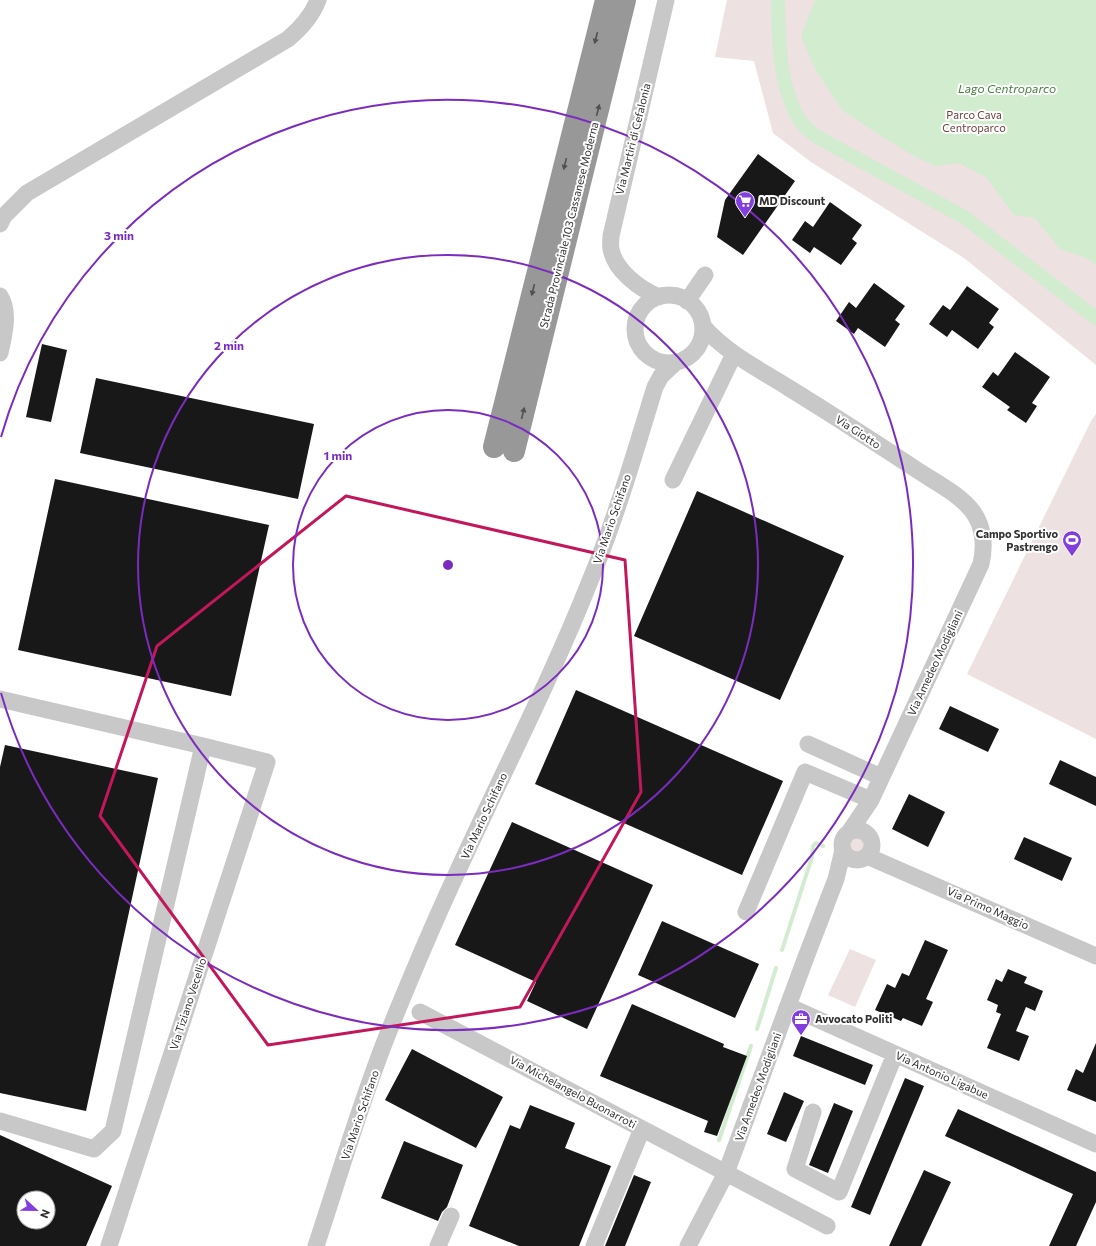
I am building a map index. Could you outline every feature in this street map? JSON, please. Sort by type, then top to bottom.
[{"type":"highway","name":"Strada Provinciale 103 Cassanese Moderna","points":[[606,0],[504,449],[625,0]]},
{"type":"street","points":[[0,224],[4,216],[27,193],[288,39],[303,26],[315,9],[318,0]]},
{"type":"street","name":"Via Martiri di Cefalonia","points":[[659,297],[637,286],[620,267],[611,249],[610,236],[666,0]]},
{"type":"street","name":"Via Martiri di Cefalonia","points":[[627,275],[636,297],[638,315]]},
{"type":"street","points":[[687,301],[705,276]]},
{"type":"street","points":[[0,296],[4,302],[5,317],[4,336],[0,353]]},
{"type":"street","points":[[674,296],[687,301],[694,306],[703,326],[702,338],[694,352],[686,359],[675,363],[659,362],[650,358],[639,346],[636,336],[635,325],[638,315],[645,306],[659,297],[674,296]]},
{"type":"street","name":"Via Giotto","points":[[703,326],[732,352],[860,432],[944,488],[970,509],[978,523]]},
{"type":"street","name":"Via Giotto","points":[[694,352],[710,347],[732,352]]},
{"type":"street","points":[[673,480],[732,352]]},
{"type":"street","points":[[645,354],[654,387]]},
{"type":"street","name":"Via Mario Schifano","points":[[316,1246],[368,1087],[388,1033],[454,878],[573,623],[591,580],[611,527],[654,387],[661,376],[675,363]]},
{"type":"street","name":"Via Amedeo Modigliani","points":[[864,851],[842,840],[871,800],[981,564],[984,549],[978,523]]},
{"type":"street","points":[[0,699],[202,746],[112,1131],[94,1149],[0,1121]]},
{"type":"street","points":[[808,744],[881,777]]},
{"type":"street","name":"Via Tiziano Vecellio","points":[[109,1246],[267,762],[202,746]]},
{"type":"street","points":[[746,912],[805,772],[871,800]]},
{"type":"street","name":"Via Amedeo Modigliani","points":[[688,1246],[726,1173],[836,879],[864,851],[871,800]]},
{"type":"street","name":"Via Primo Maggio","points":[[864,851],[1096,956]]},
{"type":"street","name":"Via Antonio Ligabue","points":[[788,1006],[1096,1144]]},
{"type":"street","name":"Via Michelangelo Buonarroti","points":[[420,1012],[827,1226]]},
{"type":"street","points":[[813,1112],[795,1169],[839,1192],[895,1054]]},
{"type":"street","points":[[594,1246],[642,1129]]},
{"type":"street","points":[[438,1246],[451,1216]]},
{"type":"highlighted area","points":[[346,496],[625,560],[641,792],[520,1007],[268,1045],[100,816],[157,646]]},
{"type":"green space","name":"Parco Cava Centroparco","points":[[727,0],[1096,0],[1096,365],[964,258],[811,162],[773,133],[754,61],[715,57]]},
{"type":"green space","points":[[1096,414],[1096,739],[967,674],[1091,421]]},
{"type":"green space","points":[[853,835],[861,835],[867,841],[867,849],[861,855],[853,855],[847,849],[847,841]]},
{"type":"green space","points":[[850,949],[876,960],[855,1007],[828,995]]},
{"type":"water","name":"Lago Centroparco","points":[[815,0],[1096,0],[1096,266],[1089,259],[1060,249],[1035,218],[1014,215],[986,177],[959,163],[935,166],[914,156],[842,110],[815,69],[801,36]]},
{"type":"building","name":"MD Discount","points":[[758,154],[795,181],[743,255],[717,237],[725,200]]},
{"type":"building","points":[[830,202],[862,225],[852,239],[857,243],[841,265],[814,247],[810,253],[792,240],[805,221],[813,227]]},
{"type":"building","points":[[874,283],[905,306],[895,320],[900,324],[885,347],[858,328],[854,334],[836,321],[849,302],[856,308]]},
{"type":"building","points":[[967,286],[999,309],[989,323],[994,327],[978,349],[952,330],[947,337],[929,324],[943,305],[950,310]]},
{"type":"building","points":[[42,344],[67,350],[51,422],[26,417]]},
{"type":"building","points":[[1015,352],[1050,377],[1032,403],[1037,406],[1026,423],[1007,410],[1010,407],[982,387],[993,372],[998,376]]},
{"type":"building","points":[[96,378],[314,424],[298,499],[80,453]]},
{"type":"building","points":[[55,479],[269,525],[231,696],[18,650]]},
{"type":"building","points":[[697,491],[844,556],[780,700],[634,636]]},
{"type":"building","points":[[576,690],[783,781],[742,875],[535,784]]},
{"type":"building","points":[[950,706],[999,729],[988,752],[939,729]]},
{"type":"building","points":[[5,745],[158,778],[86,1111],[0,1093],[0,767]]},
{"type":"building","points":[[1060,760],[1096,777],[1096,806],[1049,784]]},
{"type":"building","points":[[909,794],[945,812],[928,847],[892,829]]},
{"type":"building","points":[[512,822],[653,885],[587,1029],[527,1001],[536,982],[455,945]]},
{"type":"building","points":[[1024,837],[1072,858],[1062,881],[1014,859]]},
{"type":"building","points":[[662,921],[759,964],[735,1018],[638,975]]},
{"type":"building","points":[[925,940],[948,950],[926,999],[933,1002],[922,1026],[903,1018],[901,1021],[875,1010],[887,984],[895,988],[902,973],[909,976]]},
{"type":"building","points":[[1008,969],[1027,977],[1024,983],[1043,991],[1035,1011],[1026,1007],[1016,1031],[1029,1036],[1019,1061],[987,1048],[1001,1014],[996,1012],[998,1005],[987,1000],[996,979],[1002,982]]},
{"type":"building","points":[[632,1004],[724,1044],[723,1047],[747,1056],[717,1136],[704,1132],[708,1121],[600,1076]]},
{"type":"building","points":[[801,1036],[873,1065],[865,1085],[793,1056]]},
{"type":"building","points":[[1096,1043],[1096,1102],[1067,1090],[1076,1069],[1083,1073]]},
{"type":"building","points":[[412,1049],[503,1097],[476,1148],[385,1100]]},
{"type":"building","points":[[905,1078],[924,1086],[870,1215],[851,1207]]},
{"type":"building","points":[[784,1092],[804,1101],[786,1142],[767,1134]]},
{"type":"building","points":[[834,1103],[853,1111],[828,1173],[809,1165]]},
{"type":"building","points":[[530,1105],[575,1123],[565,1148],[611,1166],[579,1246],[519,1246],[469,1226],[510,1125],[520,1129]]},
{"type":"building","points":[[958,1109],[1096,1172],[1096,1202],[1076,1246],[1049,1246],[1073,1194],[945,1136]]},
{"type":"building","points":[[0,1135],[112,1186],[86,1246],[0,1246]]},
{"type":"building","points":[[404,1141],[463,1165],[447,1207],[442,1212],[438,1221],[381,1198]]},
{"type":"building","points":[[924,1170],[951,1182],[921,1246],[889,1246]]},
{"type":"building","points":[[634,1175],[651,1182],[625,1246],[605,1246]]},
{"type":"waterway","points":[[778,0],[783,76],[792,105],[801,122],[819,138],[964,217],[1096,318]]},
{"type":"waterway","points":[[782,950],[812,857],[813,846],[816,843],[823,846]]},
{"type":"waterway","points":[[757,1029],[776,968]]},
{"type":"waterway","points":[[719,1140],[751,1046]]},
{"type":"place","name":"MD Discount","points":[[745,218]]},
{"type":"place","name":"Campo Sportivo Pastrengo","points":[[1072,557]]},
{"type":"place","name":"Avvocato Politi","points":[[801,1036]]}]
